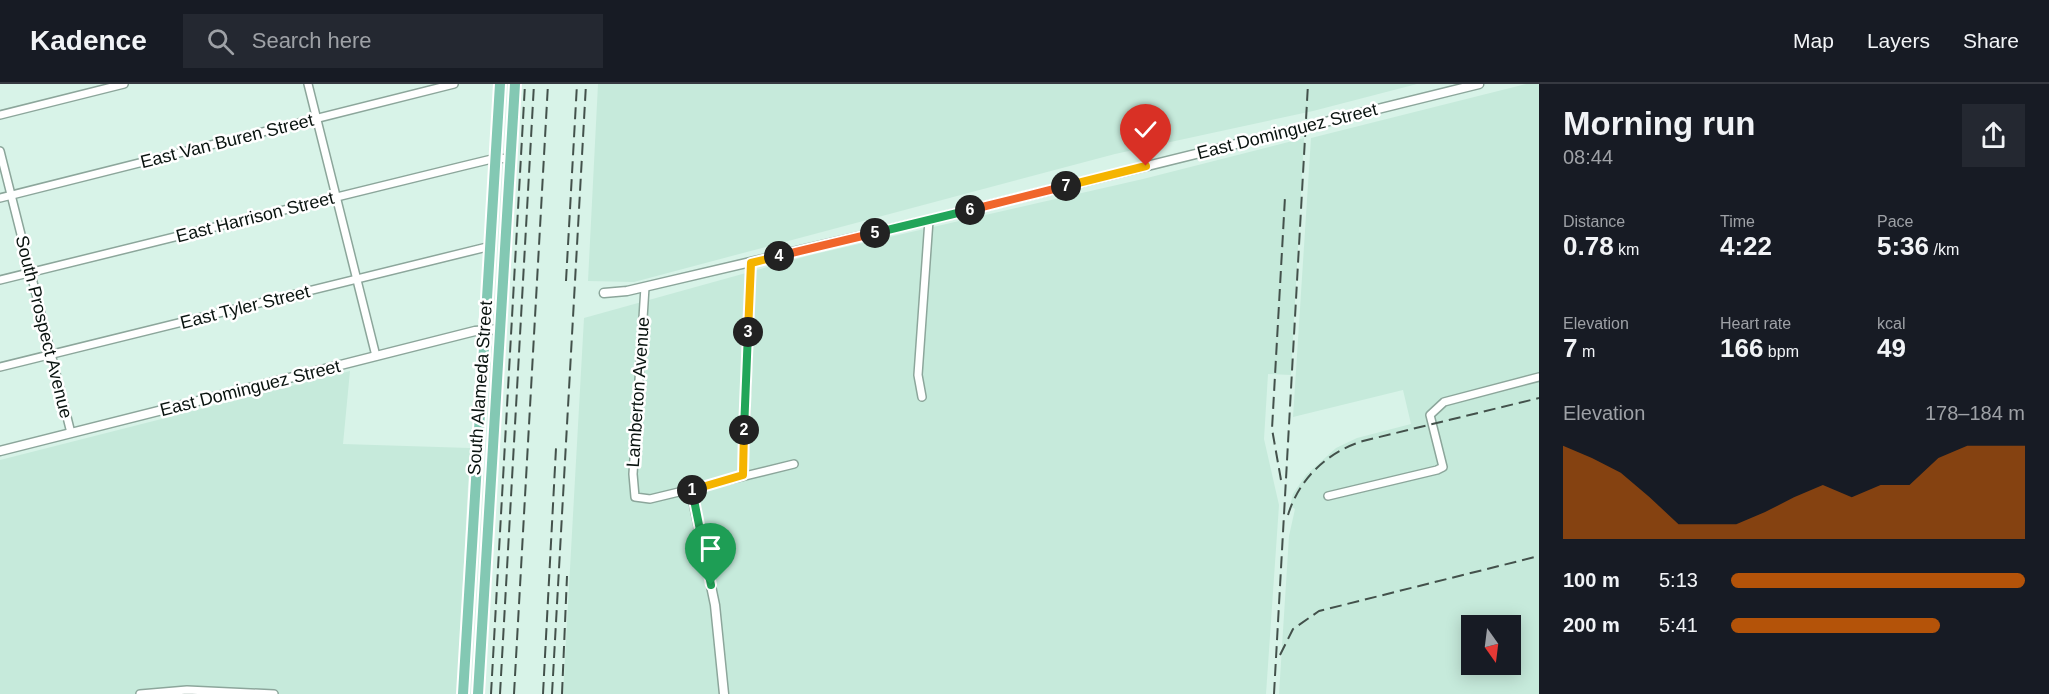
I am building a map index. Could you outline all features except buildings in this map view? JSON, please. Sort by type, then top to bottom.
[{"type":"main road","name":"South Alameda Street","points":[[463,694],[500,84]]},
{"type":"main road","name":"South Alameda Street","points":[[478,694],[515,84]]},
{"type":"main road","points":[[468,600],[483,601]]},
{"type":"street","points":[[0,115],[124,84]]},
{"type":"street","points":[[308,84],[376,356]]},
{"type":"street","name":"East Van Buren Street","points":[[0,198],[454,84]]},
{"type":"street","name":"East Dominguez Street","points":[[604,293],[645,287],[751,263],[1479,84]]},
{"type":"street","name":"South Prospect Avenue","points":[[0,151],[71,433]]},
{"type":"street","name":"East Harrison Street","points":[[0,280],[496,158],[511,159]]},
{"type":"street","points":[[922,397],[918,375],[929,220]]},
{"type":"street","name":"East Tyler Street","points":[[0,367],[491,246]]},
{"type":"street","points":[[743,475],[751,263]]},
{"type":"street","name":"Lamberton Avenue","points":[[645,287],[633,474],[635,497],[643,500],[691,490]]},
{"type":"street","name":"East Dominguez Street","points":[[0,451],[486,329],[500,329]]},
{"type":"street","points":[[1328,496],[1437,471],[1443,467],[1430,415],[1444,402],[1539,377]]},
{"type":"street","points":[[724,694],[715,605],[691,490],[743,475],[794,464]]},
{"type":"street","points":[[140,694],[187,690],[274,694]]},
{"type":"shaded area","points":[[598,84],[1417,84],[1313,111],[1115,154],[634,282],[588,281]]},
{"type":"shaded area","points":[[1526,84],[1539,84],[1539,694],[1279,694],[1289,536],[1295,509],[1290,506],[1293,494],[1306,475],[1336,448],[1357,438],[1411,424],[1403,390],[1293,417],[1311,138]]},
{"type":"shaded area","points":[[1304,138],[1291,375],[1268,374],[1264,439],[1279,505],[1266,694],[563,694],[584,318],[811,255],[1143,179]]},
{"type":"shaded area","points":[[350,371],[343,444],[470,448],[457,694],[0,694],[0,460]]},
{"type":"railway","points":[[491,694],[525,84]]},
{"type":"railway","points":[[500,694],[534,84]]},
{"type":"railway","points":[[514,694],[548,84]]},
{"type":"railway","points":[[566,281],[577,84]]},
{"type":"railway","points":[[552,694],[586,84]]},
{"type":"railway","points":[[1274,694],[1308,84]]},
{"type":"railway","points":[[1281,480],[1272,429],[1285,197]]},
{"type":"railway","points":[[1288,515],[1299,490],[1307,479],[1326,460],[1350,446],[1539,398]]},
{"type":"railway","points":[[543,694],[556,448]]},
{"type":"railway","points":[[1280,655],[1293,629],[1319,611],[1539,556]]},
{"type":"railway","points":[[562,694],[567,576]]},
{"type":"route","points":[[711,585],[691,490],[743,475],[751,263],[1146,166]]}]
